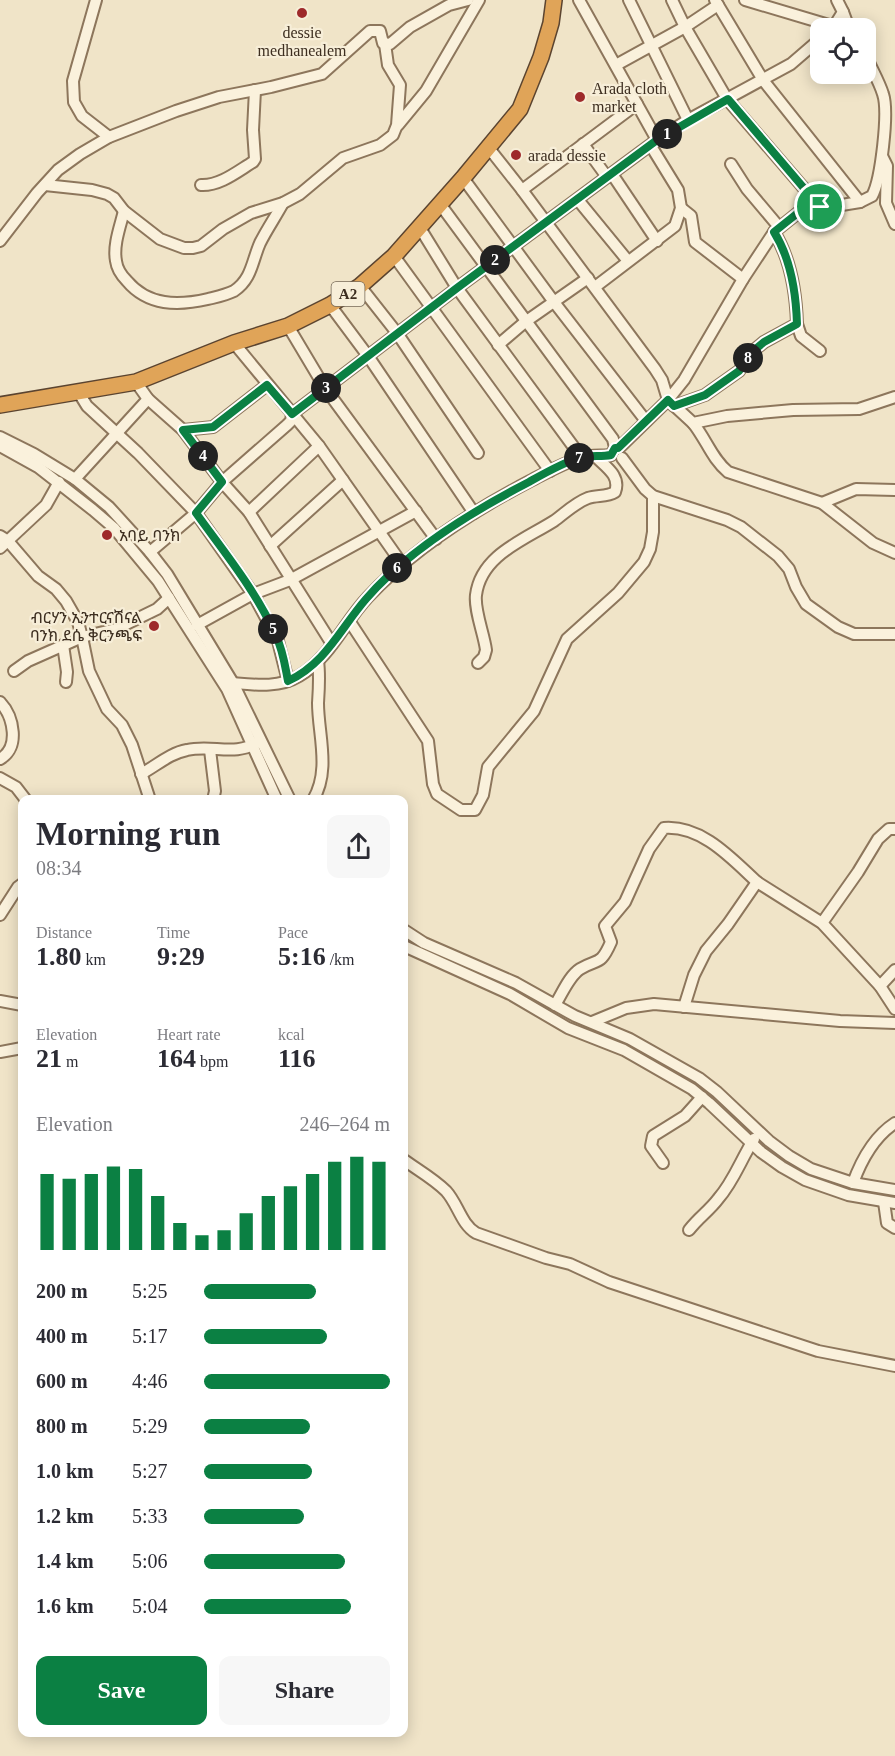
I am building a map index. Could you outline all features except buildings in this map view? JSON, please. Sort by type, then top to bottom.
[{"type":"highway","name":"A2","points":[[1,407],[136,382],[234,343],[288,326],[330,305],[360,286],[394,256],[420,228],[519,109],[528,91],[551,23],[554,0]]},
{"type":"street","points":[[96,0],[80,64],[73,81],[74,102],[82,116],[110,138]]},
{"type":"street","points":[[386,45],[410,27],[449,5],[468,0]]},
{"type":"street","points":[[397,125],[426,91],[479,0]]},
{"type":"street","points":[[498,345],[554,302],[592,283],[657,241],[675,226],[681,208],[678,190],[637,104],[579,0]]},
{"type":"street","points":[[629,0],[688,120]]},
{"type":"street","points":[[672,0],[685,27],[728,99],[820,207]]},
{"type":"street","points":[[745,0],[810,20]]},
{"type":"street","points":[[837,0],[845,18]]},
{"type":"street","points":[[616,65],[685,27],[717,2],[763,80],[860,202]]},
{"type":"street","points":[[840,18],[843,12]]},
{"type":"street","points":[[0,241],[45,185],[58,170],[80,154],[110,138],[176,111],[219,97],[322,74],[370,31],[380,31],[383,43],[386,45],[388,65],[400,85],[397,125],[393,135],[387,141],[343,158],[314,184],[283,203],[250,213],[223,229],[211,240],[193,248],[171,245],[160,239],[124,211],[114,198],[107,194],[92,190],[45,185]]},
{"type":"street","points":[[150,552],[196,513],[222,482],[287,425],[291,421],[292,414],[325,388],[654,143],[688,120],[791,64],[810,48]]},
{"type":"street","points":[[671,404],[743,279],[777,229],[799,212],[860,202],[872,196],[877,187],[886,109],[884,94],[876,77]]},
{"type":"street","points":[[201,184],[210,185],[230,176],[255,159],[253,130],[255,90]]},
{"type":"street","points":[[522,190],[637,104]]},
{"type":"street","points":[[583,144],[610,176],[657,241]]},
{"type":"street","points":[[488,147],[592,283],[662,380],[671,404],[693,423],[705,438],[718,464],[728,472],[822,504],[873,543],[895,553]]},
{"type":"street","points":[[881,153],[887,166],[886,203],[895,224]]},
{"type":"street","points":[[731,164],[777,229],[790,269],[796,298],[797,324],[801,336],[820,351]]},
{"type":"street","points":[[463,178],[554,302],[646,421]]},
{"type":"street","points":[[578,200],[628,261]]},
{"type":"street","points":[[124,211],[116,246],[116,262],[120,274],[133,289],[145,296],[159,301],[185,304],[234,291],[245,280],[253,268],[260,244],[283,203]]},
{"type":"street","points":[[441,204],[525,322],[613,439],[617,452],[645,489],[653,496],[727,520],[741,527],[778,556],[789,568],[806,604],[838,627],[854,634],[895,634]]},
{"type":"street","points":[[681,208],[691,216],[695,242],[743,279]]},
{"type":"street","points":[[420,228],[457,288],[581,457]]},
{"type":"street","points":[[394,256],[550,471]]},
{"type":"street","points":[[360,286],[397,333],[478,453]]},
{"type":"street","points":[[330,305],[368,356],[474,513]]},
{"type":"street","points":[[233,683],[278,684],[299,676],[318,661],[365,600],[402,564],[436,539],[474,513],[550,471],[581,457],[596,457],[617,452],[646,421],[671,404],[705,395],[739,371],[752,352],[764,342],[797,324]]},
{"type":"street","points":[[288,326],[325,388],[436,539]]},
{"type":"street","points":[[234,343],[319,446],[402,564]]},
{"type":"street","points":[[136,382],[148,399],[183,430],[222,482],[249,512],[332,644]]},
{"type":"street","points":[[183,430],[213,427],[267,385]]},
{"type":"street","points":[[79,393],[87,406],[196,513],[253,594],[277,637],[288,681]]},
{"type":"street","points":[[693,423],[727,416],[793,410],[859,409],[895,397]]},
{"type":"street","points":[[75,479],[148,399]]},
{"type":"street","points":[[0,437],[75,479],[109,507],[150,552],[167,574],[233,683],[277,791]]},
{"type":"street","points":[[0,446],[38,467],[59,482],[114,528],[169,597],[227,689],[257,743]]},
{"type":"street","points":[[249,512],[319,446]]},
{"type":"street","points":[[478,663],[484,657],[486,650],[476,600],[482,575],[503,552],[575,504],[590,497],[615,492],[618,483],[616,477],[596,457]]},
{"type":"street","points":[[270,546],[343,480]]},
{"type":"street","points":[[59,482],[46,505],[3,541],[66,601],[78,622],[89,671],[107,709],[122,724],[132,745],[148,795]]},
{"type":"street","points":[[822,504],[856,489],[895,490]]},
{"type":"street","points":[[350,622],[428,741],[433,784],[437,795],[461,810],[475,810],[483,795],[488,767],[534,711],[567,639],[618,593],[644,562],[650,549],[653,532],[653,496]]},
{"type":"street","points":[[197,625],[253,594],[290,580],[416,511]]},
{"type":"street","points":[[14,671],[28,661],[63,645],[82,637],[116,628],[157,609],[169,597]]},
{"type":"street","points":[[63,645],[67,672],[66,682]]},
{"type":"street","points":[[316,795],[322,752],[318,702],[320,676],[318,661]]},
{"type":"street","points":[[0,702],[9,719],[13,746],[0,759]]},
{"type":"street","points":[[141,774],[179,752],[198,748],[241,750],[257,743]]},
{"type":"street","points":[[210,750],[214,795]]},
{"type":"street","points":[[0,778],[16,787],[22,795]]},
{"type":"street","points":[[555,1005],[579,969],[599,962],[606,953],[611,942],[605,926],[625,902],[649,849],[664,828],[670,828],[694,835],[719,847],[757,882],[822,923],[880,986],[895,1009]]},
{"type":"street","points":[[822,923],[878,839],[889,829],[895,829]]},
{"type":"street","points":[[684,1007],[694,975],[706,951],[757,882]]},
{"type":"street","points":[[0,915],[18,888]]},
{"type":"street","points":[[408,933],[424,943],[516,982],[575,1016],[630,1039],[699,1078],[759,1132],[789,1156],[811,1169],[853,1183],[895,1191]]},
{"type":"street","points":[[408,948],[510,994],[568,1028],[624,1050],[692,1089],[751,1143],[782,1167],[805,1180],[848,1196],[890,1202],[887,1223],[895,1228]]},
{"type":"street","points":[[476,980],[481,967]]},
{"type":"street","points":[[880,986],[895,970]]},
{"type":"street","points":[[0,1001],[18,1004]]},
{"type":"street","points":[[592,1022],[626,1008],[654,1004],[840,1021],[895,1023]]},
{"type":"street","points":[[0,1052],[18,1048]]},
{"type":"street","points":[[663,1163],[651,1146],[653,1136],[685,1116],[702,1097]]},
{"type":"street","points":[[853,1183],[873,1144],[895,1123]]},
{"type":"street","points":[[689,1230],[699,1216],[717,1201],[738,1170],[759,1132]]},
{"type":"street","points":[[408,1163],[445,1190],[469,1228],[476,1233],[546,1258],[570,1264],[609,1282],[818,1351],[895,1366]]},
{"type":"place","name":"dessie medhanealem","points":[[302,13]]},
{"type":"place","name":"Arada cloth market","points":[[580,97]]},
{"type":"place","name":"arada dessie","points":[[516,155]]},
{"type":"place","name":"አባይ ባንክ","points":[[107,535]]},
{"type":"place","name":"ብርሃን ኢንተርናሽናል ባንክ ደሴ ቅርንጫፍ","points":[[154,626]]},
{"type":"route","points":[[728,99],[820,207],[799,212],[774,232],[782,243],[790,269],[796,298],[797,324],[764,342],[752,352],[739,371],[705,395],[674,406],[668,400],[618,448],[615,448],[611,455],[581,457],[550,471],[474,513],[436,539],[384,580],[365,600],[324,655],[299,676],[288,681],[277,637],[253,594],[196,513],[222,482],[183,430],[213,427],[267,385],[292,414],[657,140],[688,120],[728,99]]}]
